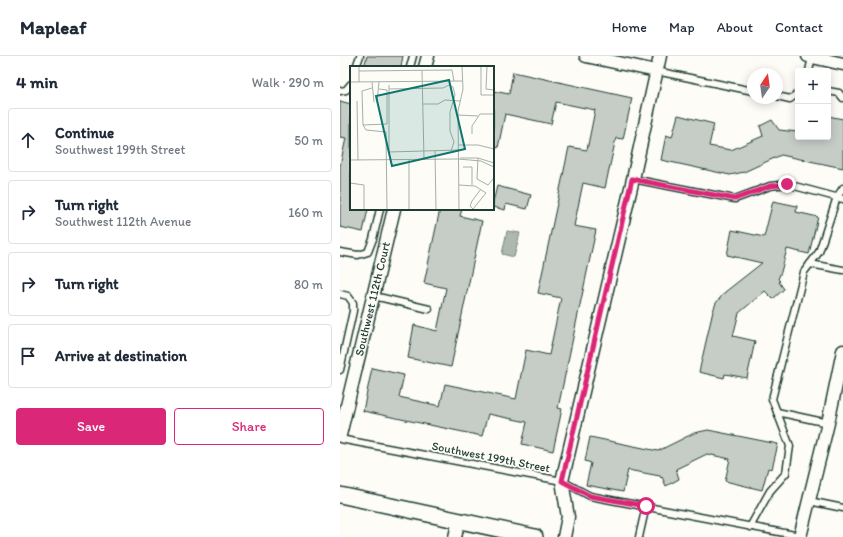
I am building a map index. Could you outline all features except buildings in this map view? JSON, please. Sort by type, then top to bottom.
[{"type":"street","points":[[425,66],[428,56]]},
{"type":"street","points":[[586,56],[656,71]]},
{"type":"street","points":[[564,537],[568,517],[562,481],[660,56]]},
{"type":"street","points":[[810,56],[843,64]]},
{"type":"street","name":"Southwest 112th Court","points":[[340,435],[394,210]]},
{"type":"street","points":[[800,537],[828,423],[843,351]]},
{"type":"street","points":[[340,495],[535,537]]},
{"type":"street","points":[[455,537],[459,520]]},
{"type":"lane","points":[[356,66],[360,56]]},
{"type":"lane","points":[[410,66],[413,56]]},
{"type":"lane","points":[[808,68],[810,56]]},
{"type":"lane","points":[[656,71],[747,90]]},
{"type":"lane","points":[[340,91],[346,90],[350,85]]},
{"type":"lane","points":[[831,92],[839,93],[843,98]]},
{"type":"lane","points":[[783,97],[790,99],[795,95]]},
{"type":"lane","points":[[632,179],[735,199],[770,186],[787,184],[840,198]]},
{"type":"lane","points":[[750,527],[770,490],[786,473],[790,446],[772,399],[804,272],[819,252],[843,188]]},
{"type":"lane","points":[[340,252],[358,255],[368,252],[374,239],[380,210]]},
{"type":"lane","points":[[810,264],[843,270]]},
{"type":"lane","points":[[340,294],[348,296],[353,303],[353,311],[340,370]]},
{"type":"lane","points":[[374,296],[429,308]]},
{"type":"lane","points":[[777,412],[828,423]]},
{"type":"lane","name":"Southwest 199th Street","points":[[340,439],[562,481],[590,496],[800,537]]},
{"type":"lane","points":[[809,501],[843,508]]},
{"type":"lane","points":[[639,537],[646,506]]},
{"type":"shaded area","points":[[507,231],[520,233],[514,257],[502,254]]},
{"type":"route","points":[[646,506],[590,496],[562,481],[632,179],[735,199],[770,186],[787,184]]}]
